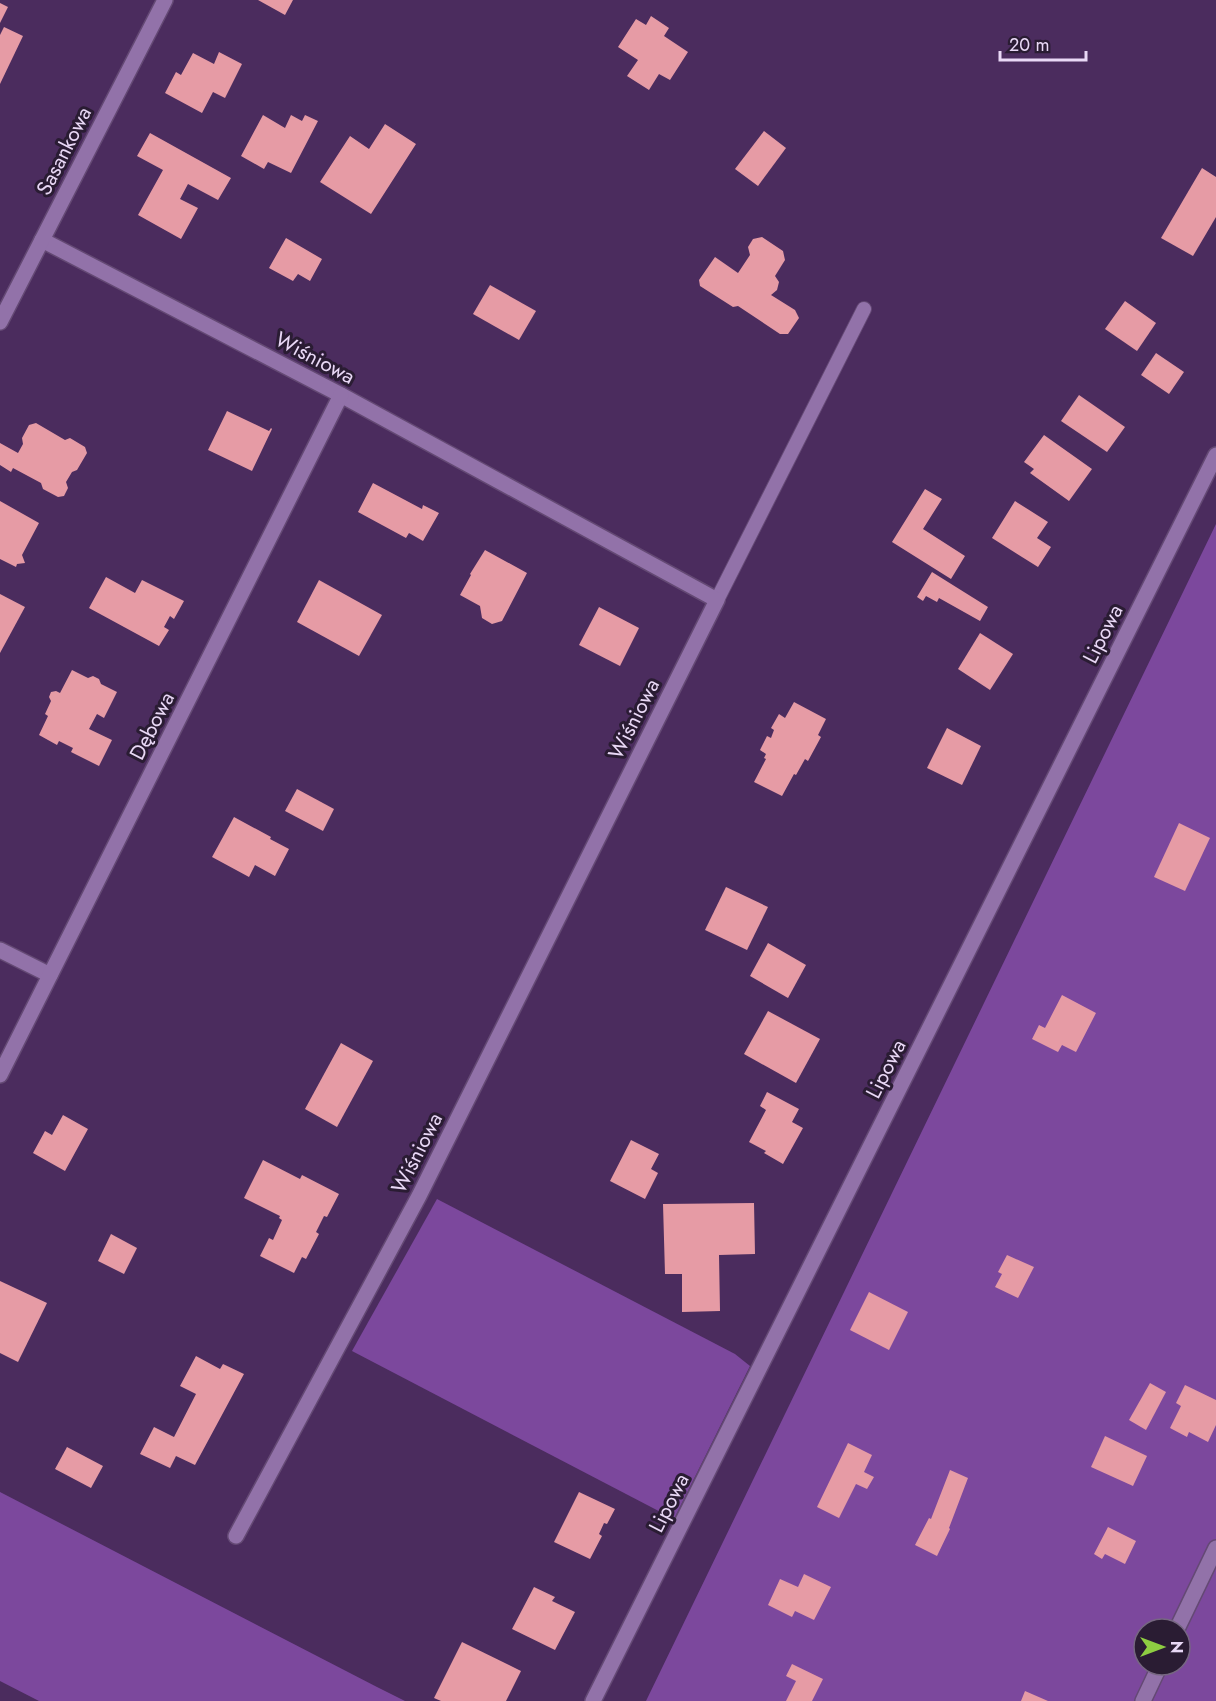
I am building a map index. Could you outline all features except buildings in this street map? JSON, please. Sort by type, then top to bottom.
[{"type":"street","name":"Sasankowa","points":[[0,322],[5,297],[42,240],[165,0]]},
{"type":"street","name":"Wiśniowa","points":[[42,240],[341,395],[717,600],[419,1196],[236,1536]]},
{"type":"street","name":"Dębowa","points":[[0,1075],[341,395]]},
{"type":"street","name":"Lipowa","points":[[593,1701],[1216,455]]},
{"type":"street","points":[[0,950],[50,975]]},
{"type":"street","points":[[1184,1617],[1216,1548]]},
{"type":"street","points":[[1143,1701],[1154,1677]]},
{"type":"lane","points":[[717,600],[864,309]]},
{"type":"shaded area","points":[[1216,524],[1216,1701],[646,1701]]},
{"type":"shaded area","points":[[437,1199],[735,1354],[750,1366],[674,1519],[352,1351]]},
{"type":"shaded area","points":[[0,1492],[405,1701],[39,1701],[0,1681]]}]
